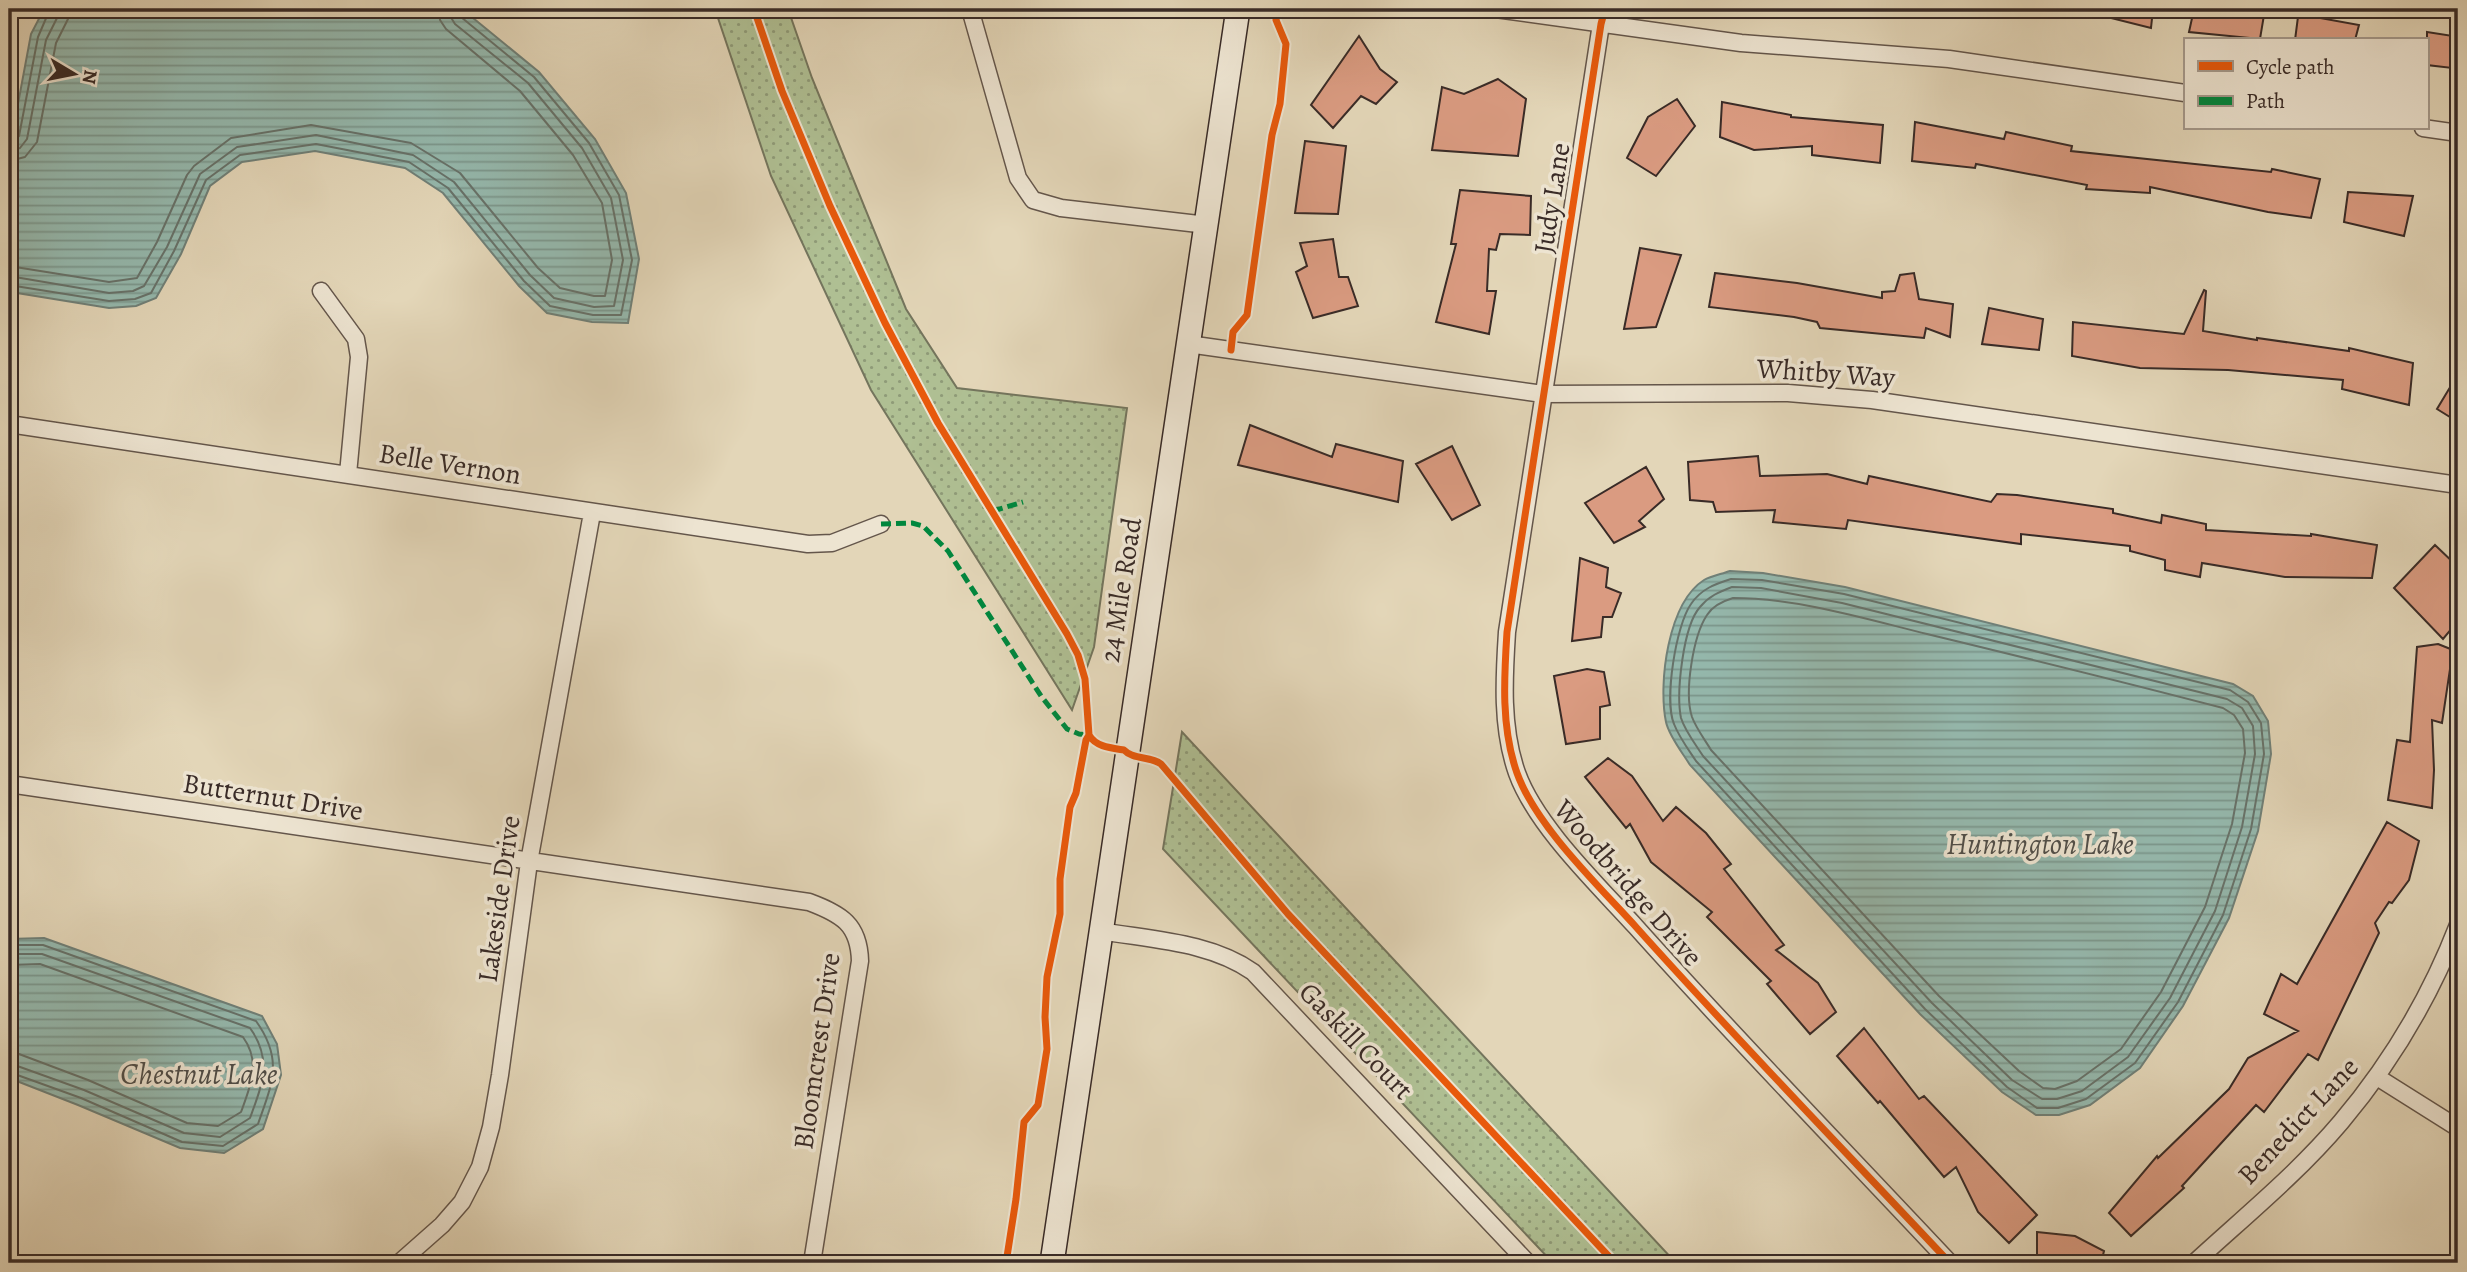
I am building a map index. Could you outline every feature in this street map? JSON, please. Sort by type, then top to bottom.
[{"type":"street","points":[[970,9],[1018,178],[1033,200],[1061,208],[1207,225]]},
{"type":"street","name":"24 Mile Road","points":[[1052,1263],[1238,9]]},
{"type":"street","points":[[1496,9],[1603,16],[1741,43],[1949,59],[2184,93]]},
{"type":"street","name":"Judy Lane","points":[[1543,394],[1603,16]]},
{"type":"street","points":[[2428,129],[2458,133]]},
{"type":"street","points":[[321,291],[356,339],[359,358],[348,474]]},
{"type":"street","name":"Whitby Way","points":[[1188,344],[1543,394],[1788,393],[1872,400],[2458,485]]},
{"type":"street","name":"Woodbridge Drive","points":[[1543,394],[1507,632],[1505,673],[1507,732],[1517,774],[1526,794],[1559,842],[1680,976],[1950,1263]]},
{"type":"street","name":"Belle Vernon","points":[[9,424],[808,544],[832,543],[881,524]]},
{"type":"street","name":"Lakeside Drive","points":[[399,1263],[453,1214],[462,1202],[480,1167],[491,1127],[528,862],[593,513]]},
{"type":"street","name":"Butternut Drive","points":[[9,784],[528,862]]},
{"type":"street","name":"Bloomcrest Drive","points":[[528,862],[809,902],[832,911],[852,928],[860,949],[859,973],[812,1263]]},
{"type":"street","name":"Benedict Lane","points":[[2194,1263],[2299,1167],[2340,1123],[2377,1077],[2430,985],[2458,925]]},
{"type":"street","name":"Gaskill Court","points":[[1101,932],[1213,951],[1254,972],[1528,1263]]},
{"type":"street","points":[[2377,1077],[2458,1128]]},
{"type":"green space","points":[[715,9],[788,9],[812,78],[906,309],[957,388],[1127,408],[1094,647],[1072,710],[871,390],[771,176]]},
{"type":"green space","points":[[1182,732],[1676,1263],[1553,1263],[1163,849]]},
{"type":"water","points":[[44,9],[462,9],[539,72],[595,139],[626,193],[639,259],[628,323],[592,322],[547,313],[519,286],[443,193],[405,168],[315,151],[242,162],[210,186],[181,254],[156,298],[136,306],[109,308],[11,292],[9,152],[31,34]]},
{"type":"water","name":"Huntington Lake","points":[[1730,571],[1763,573],[1845,587],[2233,684],[2253,696],[2268,721],[2271,754],[2258,831],[2229,918],[2183,1006],[2140,1068],[2090,1105],[2059,1115],[2036,1115],[2002,1092],[1920,1014],[1690,765],[1666,722],[1664,687],[1668,645],[1682,606],[1692,591],[1704,580]]},
{"type":"water","name":"Chestnut Lake","points":[[44,938],[262,1016],[277,1044],[281,1075],[263,1129],[224,1153],[180,1148],[9,1078],[9,939]]},
{"type":"building","points":[[2099,9],[2153,9],[2151,28],[2099,15]]},
{"type":"building","points":[[2194,9],[2265,9],[2260,38],[2189,32]]},
{"type":"building","points":[[2299,9],[2322,9],[2320,18],[2359,25],[2356,38],[2295,38]]},
{"type":"building","points":[[2427,32],[2453,36],[2452,68],[2428,65]]},
{"type":"building","points":[[1359,36],[1380,69],[1397,82],[1376,104],[1361,96],[1333,128],[1311,105]]},
{"type":"building","points":[[1498,79],[1526,99],[1518,156],[1432,150],[1442,87],[1464,94]]},
{"type":"building","points":[[1677,99],[1695,126],[1656,176],[1627,158],[1648,117]]},
{"type":"building","points":[[1722,102],[1791,117],[1883,125],[1880,163],[1812,155],[1812,146],[1754,150],[1720,137]]},
{"type":"building","points":[[1915,122],[2004,139],[2006,132],[2072,146],[2071,151],[2271,172],[2272,169],[2320,179],[2311,218],[2268,212],[2150,187],[2150,193],[2086,189],[2087,185],[1976,164],[1975,168],[1912,161]]},
{"type":"building","points":[[1305,141],[1346,146],[1338,214],[1295,213]]},
{"type":"building","points":[[1460,190],[1531,196],[1530,235],[1500,234],[1496,250],[1489,249],[1487,291],[1496,291],[1489,334],[1436,322],[1456,244],[1451,244]]},
{"type":"building","points":[[2348,192],[2413,196],[2404,236],[2344,222]]},
{"type":"building","points":[[1333,239],[1339,277],[1348,277],[1358,306],[1313,318],[1296,272],[1307,266],[1300,243]]},
{"type":"building","points":[[1640,248],[1681,255],[1656,327],[1624,329]]},
{"type":"building","points":[[1715,273],[1797,283],[1882,298],[1882,292],[1895,291],[1900,275],[1914,273],[1919,299],[1953,304],[1950,337],[1926,328],[1924,338],[1820,328],[1817,322],[1794,317],[1709,307]]},
{"type":"building","points":[[2204,290],[2203,331],[2349,351],[2349,348],[2413,363],[2409,405],[2342,389],[2343,380],[2228,370],[2140,368],[2072,356],[2073,322],[2184,334]]},
{"type":"building","points":[[1989,308],[2043,319],[2039,350],[1982,344]]},
{"type":"building","points":[[2458,374],[2458,422],[2437,409]]},
{"type":"building","points":[[1250,425],[1332,457],[1336,444],[1403,461],[1398,502],[1238,465]]},
{"type":"building","points":[[1452,446],[1480,505],[1452,520],[1416,464]]},
{"type":"building","points":[[1758,456],[1760,476],[1827,474],[1867,484],[1869,476],[1991,502],[1997,494],[2017,495],[2113,509],[2113,513],[2161,523],[2162,515],[2206,524],[2206,530],[2311,534],[2377,545],[2372,578],[2285,577],[2202,563],[2200,577],[2165,570],[2165,560],[2130,551],[2130,546],[2021,534],[2021,544],[1848,520],[1846,529],[1773,522],[1775,510],[1716,512],[1713,502],[1690,500],[1688,462]]},
{"type":"building","points":[[1646,467],[1664,499],[1639,521],[1645,527],[1614,543],[1585,503]]},
{"type":"building","points":[[2435,545],[2458,567],[2458,621],[2443,639],[2394,588]]},
{"type":"building","points":[[1580,558],[1608,568],[1606,587],[1621,593],[1612,617],[1603,617],[1601,637],[1572,641]]},
{"type":"building","points":[[2438,644],[2458,652],[2458,670],[2450,669],[2442,723],[2432,720],[2432,808],[2388,800],[2397,740],[2410,742],[2417,647]]},
{"type":"building","points":[[1587,669],[1604,672],[1610,705],[1600,707],[1600,739],[1566,744],[1554,676]]},
{"type":"building","points":[[1608,758],[1632,776],[1663,821],[1676,807],[1706,833],[1731,864],[1724,869],[1784,945],[1776,950],[1818,983],[1836,1012],[1810,1034],[1767,984],[1771,981],[1707,917],[1712,912],[1651,862],[1630,824],[1626,828],[1585,777]]},
{"type":"building","points":[[2387,822],[2419,841],[2409,880],[2375,923],[2379,933],[2318,1060],[2308,1054],[2264,1112],[2256,1105],[2182,1186],[2184,1188],[2131,1236],[2109,1213],[2157,1156],[2158,1158],[2229,1089],[2248,1058],[2298,1031],[2264,1014],[2281,974],[2297,984]]},
{"type":"building","points":[[1864,1028],[1919,1099],[1924,1096],[2037,1215],[2009,1243],[1978,1212],[1956,1167],[1944,1177],[1880,1101],[1878,1103],[1837,1056]]},
{"type":"building","points":[[2037,1232],[2075,1236],[2104,1251],[2101,1263],[2037,1263]]},
{"type":"marked path","points":[[993,511],[1023,502]]},
{"type":"marked path","points":[[881,524],[912,523],[923,526],[948,551],[1041,696],[1067,729],[1089,735]]},
{"type":"cycle path","points":[[754,9],[782,91],[830,206],[885,323],[938,423],[1078,655],[1085,679],[1089,735],[1109,748],[1124,750],[1161,764],[1288,914],[1615,1263]]},
{"type":"cycle path","points":[[1231,350],[1233,332],[1247,315],[1272,135],[1280,104],[1286,44],[1276,20],[1278,9]]},
{"type":"cycle path","points":[[1605,9],[1507,632],[1505,703],[1512,756],[1517,773],[1538,814],[1569,854],[1713,1012],[1950,1263]]},
{"type":"cycle path","points":[[1006,1263],[1024,1122],[1038,1105],[1047,1049],[1047,977],[1060,914],[1060,879],[1070,807],[1076,793],[1089,735]]}]
